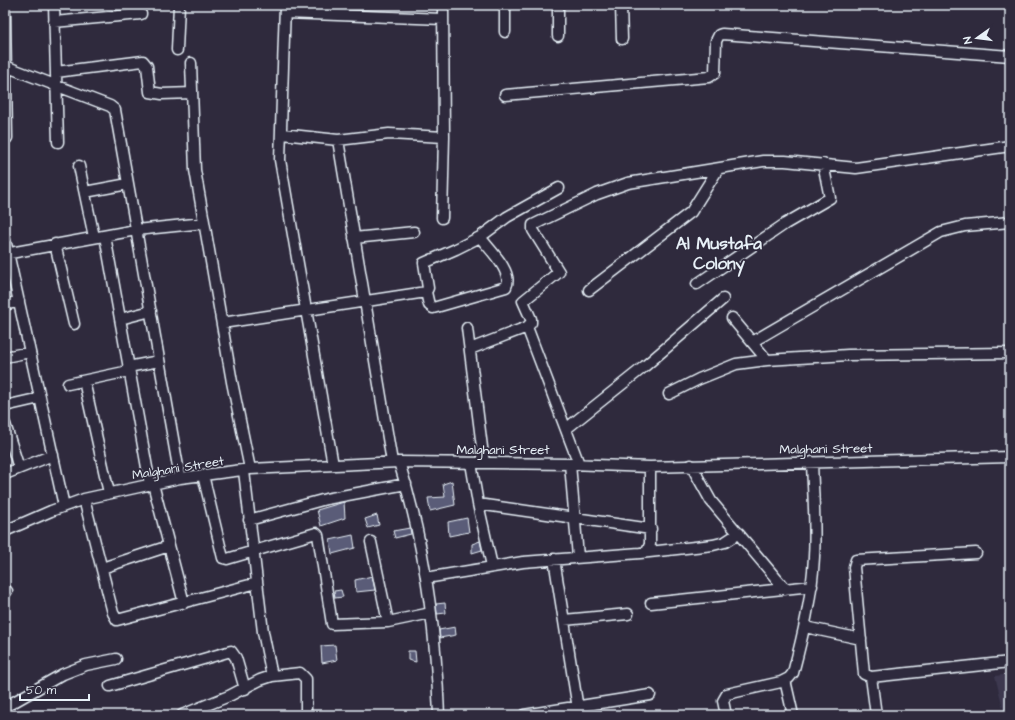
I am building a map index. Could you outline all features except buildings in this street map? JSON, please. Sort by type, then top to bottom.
[{"type":"street","points":[[54,5],[58,142]]},
{"type":"street","points":[[177,50],[179,5]]},
{"type":"street","points":[[442,218],[444,137],[443,5]]},
{"type":"street","points":[[505,5],[505,32]]},
{"type":"street","points":[[558,5],[558,36]]},
{"type":"street","points":[[621,5],[622,39]]},
{"type":"street","points":[[333,465],[280,160],[285,9],[443,20]]},
{"type":"street","points":[[5,13],[7,138]]},
{"type":"street","points":[[54,22],[141,14]]},
{"type":"street","points":[[505,95],[709,77],[715,73],[716,41],[719,35],[722,34],[1010,56]]},
{"type":"street","points":[[56,72],[143,61],[147,66],[148,90],[150,92],[162,94],[192,93]]},
{"type":"street","points":[[191,63],[194,160],[247,470],[249,520],[265,648],[272,676]]},
{"type":"street","points":[[6,66],[110,106],[115,110],[180,478]]},
{"type":"street","points":[[282,134],[338,140],[389,134],[444,137]]},
{"type":"street","points":[[338,140],[365,302],[395,462],[406,484],[426,578],[437,673],[439,715]]},
{"type":"street","points":[[470,349],[527,327],[532,321],[523,301],[560,272],[533,230],[534,225],[596,194],[628,183],[774,160],[856,168],[1010,146]]},
{"type":"street","points":[[697,284],[785,224],[830,198],[822,164]]},
{"type":"street","points":[[79,166],[120,319],[151,484],[184,603]]},
{"type":"street","points":[[589,290],[691,212],[718,169]]},
{"type":"street","points":[[85,192],[128,184]]},
{"type":"street","points":[[480,237],[507,272],[508,282],[506,287],[433,308],[429,305],[426,292],[428,288],[423,268],[424,263],[456,250],[480,237],[508,217],[558,188]]},
{"type":"street","points":[[752,342],[941,232],[965,226],[1010,222]]},
{"type":"street","points":[[6,253],[136,230],[204,223]]},
{"type":"street","points":[[354,238],[414,232]]},
{"type":"street","points":[[5,239],[6,253],[19,301],[64,506]]},
{"type":"street","points":[[55,244],[74,324]]},
{"type":"street","points":[[222,324],[426,292]]},
{"type":"street","points":[[566,429],[646,366],[723,299]]},
{"type":"street","points":[[5,305],[19,301]]},
{"type":"street","points":[[120,319],[151,311]]},
{"type":"street","points":[[732,318],[767,360]]},
{"type":"street","points":[[527,327],[566,429],[575,464],[575,518],[578,557]]},
{"type":"street","points":[[467,328],[484,463]]},
{"type":"street","points":[[5,358],[30,352]]},
{"type":"street","points":[[669,394],[699,379],[736,364],[767,360],[848,355],[1010,353]]},
{"type":"street","points":[[68,384],[159,361]]},
{"type":"street","points":[[84,381],[109,493]]},
{"type":"street","points":[[5,406],[40,398]]},
{"type":"street","points":[[5,424],[19,468]]},
{"type":"street","points":[[5,474],[53,455]]},
{"type":"street","name":"Malghani Street","points":[[5,531],[84,499],[180,478],[247,470],[395,462],[575,464],[650,467],[1010,457]]},
{"type":"street","points":[[726,715],[723,701],[727,694],[785,680],[793,673],[805,628],[812,586],[814,555],[812,462]]},
{"type":"street","points":[[471,463],[478,504],[492,566]]},
{"type":"street","points":[[690,465],[711,501],[785,589]]},
{"type":"street","points":[[646,552],[650,544],[651,529],[650,467]]},
{"type":"street","points":[[203,475],[223,558],[227,559],[316,533],[320,538],[332,624],[388,622],[431,613]]},
{"type":"street","points":[[249,520],[326,499],[406,484]]},
{"type":"street","points":[[84,499],[113,613],[117,620],[257,584]]},
{"type":"street","points":[[478,504],[651,529]]},
{"type":"street","points":[[426,578],[492,566],[713,545],[725,542],[739,533]]},
{"type":"street","points":[[371,542],[388,622]]},
{"type":"street","points":[[102,568],[169,546]]},
{"type":"street","points":[[976,553],[856,560],[854,567],[864,674],[871,677],[1010,662]]},
{"type":"street","points":[[554,559],[578,711]]},
{"type":"street","points":[[651,603],[812,586]]},
{"type":"street","points":[[564,620],[628,614]]},
{"type":"street","points":[[805,628],[861,639]]},
{"type":"street","points":[[110,686],[228,651],[233,652],[235,655],[245,689]]},
{"type":"street","points":[[5,707],[63,674],[86,665],[116,659]]},
{"type":"street","points":[[182,715],[272,676],[300,673],[304,675],[307,696],[306,715]]},
{"type":"street","points":[[871,677],[876,715]]},
{"type":"street","points":[[785,680],[793,715]]},
{"type":"street","points":[[524,715],[578,711],[650,695]]},
{"type":"shaded area","points":[[1010,674],[1010,712],[1004,712],[995,676]]},
{"type":"district","name":"Al Mustafa Colony","points":[[719,254]]}]
